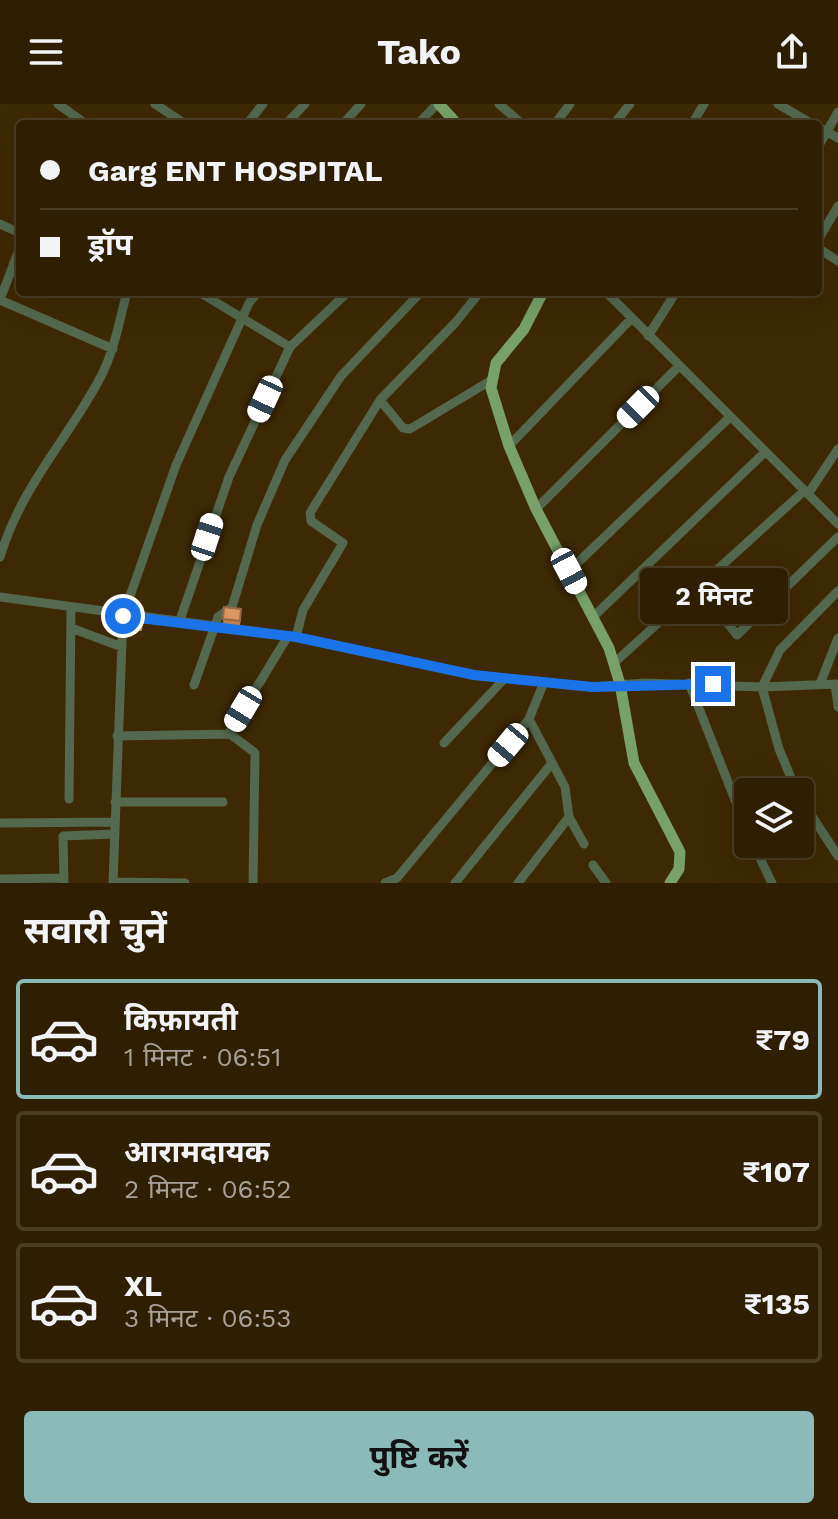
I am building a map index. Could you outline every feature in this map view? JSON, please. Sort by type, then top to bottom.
[{"type":"main road","points":[[438,104],[453,120]]},
{"type":"main road","points":[[541,296],[524,329],[496,363],[490,381],[509,446],[536,509],[614,663],[634,763],[680,852],[679,869],[670,883]]},
{"type":"street","points":[[58,104],[80,120]]},
{"type":"street","points":[[155,104],[172,109]]},
{"type":"street","points":[[250,120],[263,104]]},
{"type":"street","points":[[290,120],[305,104]]},
{"type":"street","points":[[347,120],[361,104]]},
{"type":"street","points":[[422,120],[438,104]]},
{"type":"street","points":[[499,104],[517,120]]},
{"type":"street","points":[[617,120],[630,104]]},
{"type":"street","points":[[778,104],[805,120]]},
{"type":"street","points":[[838,112],[822,130],[838,138]]},
{"type":"street","points":[[822,233],[838,206]]},
{"type":"street","points":[[16,258],[0,300],[113,349]]},
{"type":"street","points":[[0,557],[26,492],[84,407],[113,349],[126,296]]},
{"type":"street","points":[[206,296],[290,347]]},
{"type":"street","points":[[185,883],[113,882],[123,616],[176,465],[256,296]]},
{"type":"street","points":[[179,623],[221,495],[290,347],[344,296]]},
{"type":"street","points":[[194,685],[218,617],[232,607],[257,525],[291,449],[341,376],[417,296]]},
{"type":"street","points":[[228,734],[292,637],[303,610],[343,545],[341,539],[311,521],[309,515],[380,400],[476,296]]},
{"type":"street","points":[[610,296],[838,524]]},
{"type":"street","points":[[648,336],[673,296]]},
{"type":"street","points":[[509,446],[631,319]]},
{"type":"street","points":[[536,509],[679,366]]},
{"type":"street","points":[[380,400],[403,428],[410,429],[490,381]]},
{"type":"street","points":[[569,571],[730,417]]},
{"type":"street","points":[[614,663],[806,492],[838,449]]},
{"type":"street","points":[[593,617],[765,452]]},
{"type":"street","points":[[698,586],[737,635],[838,537]]},
{"type":"street","points":[[791,778],[779,749],[762,687],[780,650],[838,591]]},
{"type":"street","points":[[0,597],[292,637],[423,667],[505,678],[592,687],[689,683],[762,687],[837,684],[838,707]]},
{"type":"street","points":[[69,799],[71,608]]},
{"type":"street","points":[[71,628],[122,647]]},
{"type":"street","points":[[820,684],[838,638]]},
{"type":"street","points":[[444,743],[505,678]]},
{"type":"street","points":[[385,883],[397,878],[529,719],[544,682]]},
{"type":"street","points":[[689,683],[734,797]]},
{"type":"street","points":[[529,719],[565,787],[569,817],[584,844]]},
{"type":"street","points":[[117,736],[228,734],[256,756],[253,883]]},
{"type":"street","points":[[455,883],[552,763]]},
{"type":"street","points":[[115,802],[223,802]]},
{"type":"street","points":[[518,883],[569,817]]},
{"type":"street","points":[[814,819],[838,856]]},
{"type":"street","points":[[0,823],[114,822]]},
{"type":"street","points":[[0,879],[64,881],[62,837],[114,834]]},
{"type":"street","points":[[760,858],[772,883]]},
{"type":"street","points":[[593,865],[606,883]]},
{"type":"building","points":[[224,607],[241,609],[240,621],[223,619]]},
{"type":"building","points":[[129,614],[143,615],[142,625],[128,624]]},
{"type":"route","points":[[123,616],[296,637],[423,667],[474,675],[592,687],[644,683],[713,684]]}]
